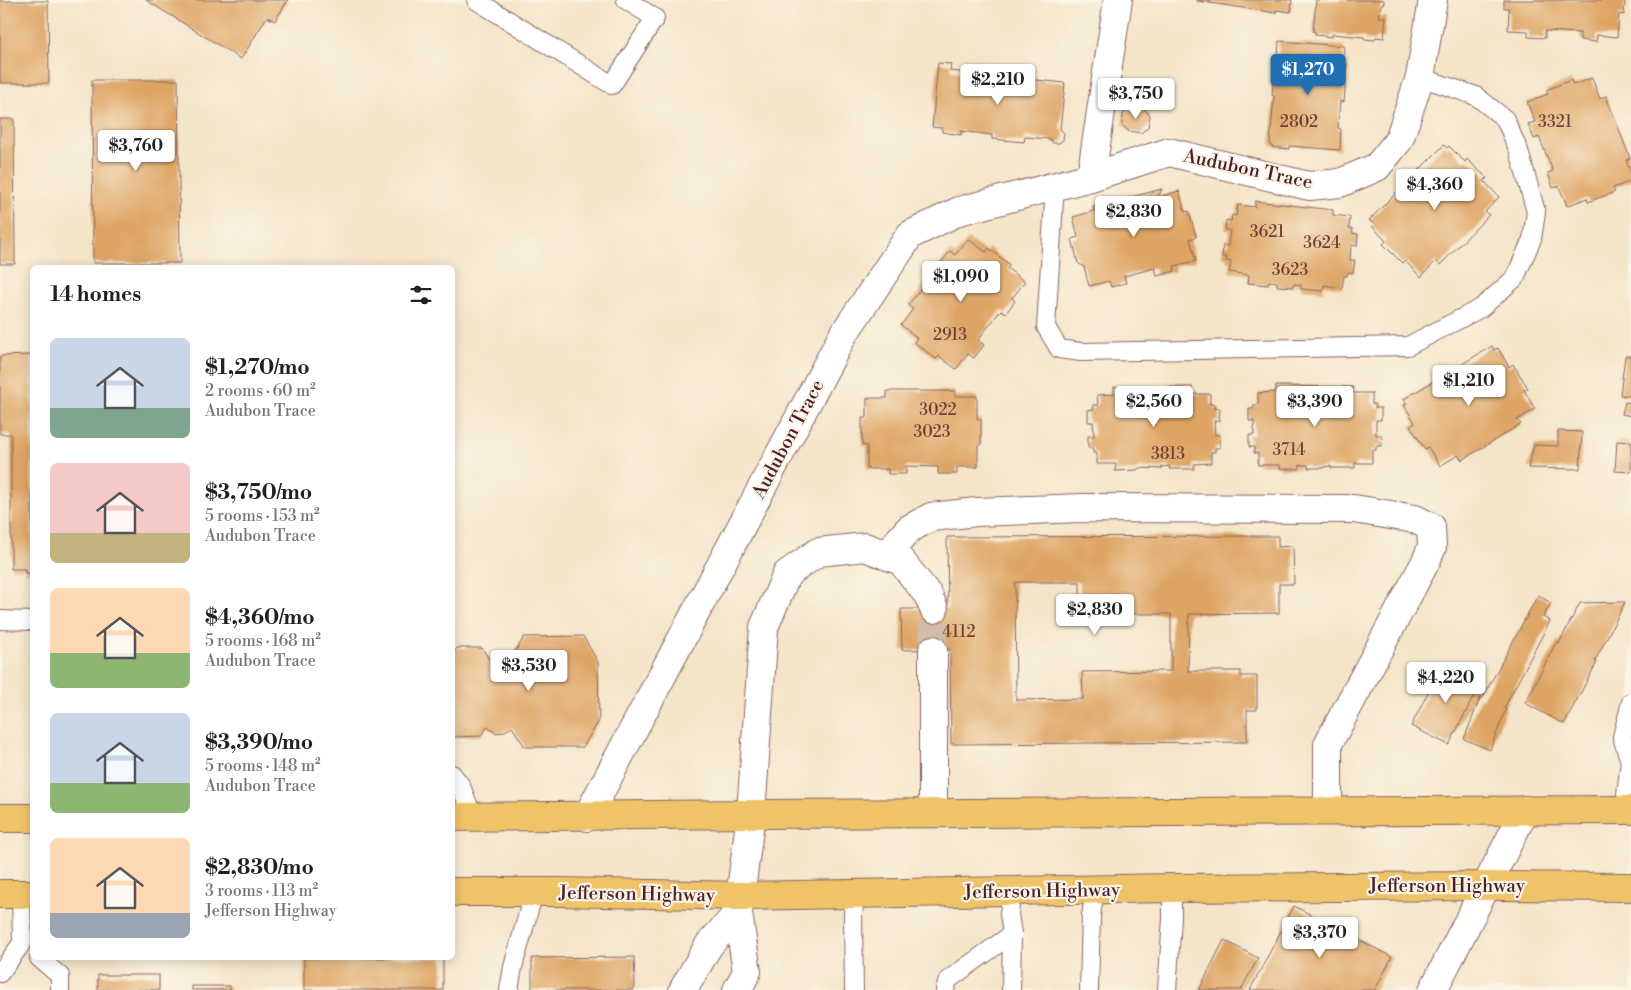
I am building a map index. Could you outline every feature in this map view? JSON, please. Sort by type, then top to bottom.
[{"type":"main road","points":[[462,817],[1628,810]]},
{"type":"main road","points":[[0,818],[30,818]]},
{"type":"main road","name":"Jefferson Highway","points":[[455,892],[534,892],[740,905],[855,894],[1172,888],[1631,887]]},
{"type":"street","points":[[1091,177],[1118,0]]},
{"type":"street","name":"Audubon Trace","points":[[587,817],[843,335],[910,236],[959,211],[1091,177],[1170,152],[1309,186],[1340,183],[1377,167],[1399,140],[1420,77],[1433,0]]},
{"type":"street","points":[[886,555],[909,529],[931,517],[977,512],[1082,508],[1354,510],[1415,519],[1431,527],[1432,547],[1426,561],[1328,744],[1328,811]]},
{"type":"street","points":[[737,990],[747,972],[740,905],[751,814],[764,628],[787,574],[818,552],[865,546],[901,561],[928,596],[934,609]]},
{"type":"street","points":[[932,650],[933,813]]},
{"type":"street","points":[[1434,990],[1525,810]]},
{"type":"street","points":[[683,990],[709,945],[740,905]]},
{"type":"lane","points":[[476,0],[612,84],[655,18],[626,0]]},
{"type":"lane","points":[[1055,186],[1046,326],[1059,350],[1081,352],[1408,346],[1481,308],[1515,278],[1532,240],[1536,212],[1519,151],[1505,119],[1476,96],[1420,77]]},
{"type":"lane","points":[[0,620],[30,621]]},
{"type":"lane","points":[[1628,810],[1630,762],[1622,737],[1631,702]]},
{"type":"lane","points":[[455,778],[461,786],[462,817]]},
{"type":"lane","points":[[1167,990],[1172,919],[1172,888]]},
{"type":"lane","points":[[1089,990],[1091,916],[1095,890]]},
{"type":"lane","points":[[1011,990],[1012,934],[1009,914],[1012,891]]},
{"type":"lane","points":[[509,990],[534,892]]},
{"type":"lane","points":[[0,972],[28,947],[18,894]]},
{"type":"lane","points":[[854,990],[855,894]]},
{"type":"lane","points":[[945,990],[948,980],[1012,934]]},
{"type":"lane","points":[[41,960],[60,976],[60,990]]},
{"type":"building","points":[[146,0],[288,0],[275,21],[267,17],[241,59]]},
{"type":"building","points":[[1197,0],[1292,0],[1291,12],[1276,10],[1276,13]]},
{"type":"building","points":[[1316,0],[1384,0],[1379,17],[1386,17],[1384,38],[1376,37],[1375,40],[1332,34],[1332,37],[1315,35],[1316,32],[1313,32]]},
{"type":"building","points":[[1504,0],[1625,0],[1624,15],[1619,14],[1617,37],[1597,35],[1596,42],[1580,40],[1580,33],[1545,31],[1545,38],[1528,37],[1528,31],[1508,30],[1509,8],[1504,8]]},
{"type":"building","points":[[0,1],[48,1],[49,83],[0,83]]},
{"type":"building","points":[[1279,41],[1344,46],[1343,62],[1347,63],[1344,102],[1340,101],[1338,128],[1341,129],[1340,150],[1289,146],[1289,149],[1272,147],[1270,144],[1275,56],[1278,56]]},
{"type":"building","points":[[938,63],[951,64],[950,71],[1065,83],[1060,129],[1064,133],[1063,140],[1059,143],[1053,143],[1050,139],[1025,137],[1024,142],[992,139],[992,135],[961,131],[961,135],[942,132],[942,128],[932,127]]},
{"type":"building","points":[[1592,78],[1600,99],[1606,96],[1630,158],[1626,160],[1631,173],[1631,181],[1613,188],[1615,192],[1588,202],[1587,198],[1567,206],[1559,186],[1553,188],[1548,173],[1553,171],[1539,137],[1534,139],[1528,124],[1535,122],[1527,102],[1548,94],[1546,90],[1571,80],[1573,85]]},
{"type":"building","points":[[92,80],[178,80],[180,263],[93,263]]},
{"type":"building","points":[[1134,107],[1143,108],[1150,115],[1148,127],[1141,133],[1128,131],[1122,124],[1123,114]]},
{"type":"building","points":[[0,119],[14,119],[15,264],[0,264]]},
{"type":"building","points":[[1444,145],[1447,148],[1449,146],[1465,162],[1467,159],[1487,178],[1484,181],[1499,197],[1485,212],[1489,215],[1440,265],[1436,261],[1421,277],[1405,261],[1402,263],[1383,244],[1386,241],[1369,220]]},
{"type":"building","points":[[1162,189],[1158,197],[1179,191],[1185,212],[1189,211],[1196,237],[1190,239],[1196,261],[1174,266],[1175,271],[1157,276],[1155,268],[1124,276],[1126,283],[1111,287],[1109,281],[1089,286],[1084,267],[1078,263],[1072,239],[1078,237],[1073,217],[1094,211],[1093,207]]},
{"type":"building","points":[[1255,201],[1333,210],[1333,215],[1350,217],[1349,229],[1353,229],[1352,233],[1358,234],[1357,246],[1351,245],[1350,260],[1355,260],[1353,273],[1348,272],[1347,276],[1344,276],[1342,288],[1324,285],[1323,291],[1301,289],[1301,285],[1294,284],[1293,287],[1277,286],[1277,282],[1269,281],[1268,285],[1248,283],[1249,275],[1229,272],[1231,262],[1226,261],[1227,257],[1222,257],[1223,245],[1228,246],[1230,230],[1225,230],[1226,220],[1231,221],[1232,215],[1236,216],[1238,205],[1255,207]]},
{"type":"building","points":[[968,239],[986,252],[989,248],[1010,265],[1007,268],[1025,282],[1012,298],[1015,301],[1006,313],[1001,310],[978,340],[984,345],[974,358],[968,354],[956,369],[939,356],[936,359],[914,342],[917,338],[901,325],[913,309],[908,305],[950,251],[955,255]]},
{"type":"building","points":[[1492,346],[1494,350],[1498,348],[1509,367],[1513,364],[1528,388],[1524,390],[1535,409],[1517,420],[1521,424],[1462,460],[1458,455],[1440,466],[1428,447],[1425,449],[1410,426],[1415,423],[1404,405],[1407,404],[1404,399]]},
{"type":"building","points":[[30,355],[30,573],[25,573],[25,569],[11,569],[11,434],[0,434],[0,356]]},
{"type":"building","points":[[1625,356],[1631,356],[1631,396],[1620,395]]},
{"type":"building","points":[[1276,386],[1353,387],[1353,393],[1372,393],[1372,404],[1375,404],[1375,408],[1381,408],[1381,420],[1376,420],[1376,435],[1381,435],[1382,446],[1376,446],[1376,450],[1372,450],[1372,463],[1355,463],[1355,468],[1331,468],[1331,466],[1308,468],[1308,465],[1300,465],[1299,469],[1280,469],[1280,465],[1258,465],[1258,453],[1254,453],[1254,447],[1249,447],[1249,435],[1254,435],[1254,421],[1249,421],[1249,409],[1253,409],[1254,405],[1258,405],[1258,393],[1276,392]]},
{"type":"building","points":[[1114,387],[1192,387],[1192,394],[1210,394],[1210,404],[1214,404],[1214,409],[1220,408],[1219,421],[1214,421],[1215,435],[1220,435],[1220,448],[1215,448],[1215,452],[1211,452],[1211,463],[1194,464],[1194,469],[1169,469],[1170,466],[1162,467],[1162,469],[1139,468],[1137,470],[1115,471],[1116,464],[1097,464],[1097,453],[1093,453],[1093,448],[1088,448],[1088,436],[1094,436],[1093,422],[1088,422],[1088,410],[1094,409],[1093,405],[1098,405],[1097,395],[1114,394]]},
{"type":"building","points":[[887,391],[955,391],[955,396],[977,396],[977,419],[981,419],[981,445],[978,445],[978,467],[957,467],[957,474],[938,474],[938,467],[906,466],[906,474],[888,474],[888,469],[867,469],[867,446],[862,445],[862,418],[867,418],[867,398],[887,398]]},
{"type":"building","points":[[1625,402],[1631,403],[1631,416],[1622,414]]},
{"type":"building","points":[[1558,431],[1582,432],[1580,469],[1528,468],[1534,445],[1558,446]]},
{"type":"building","points":[[1617,441],[1631,442],[1631,472],[1615,471]]},
{"type":"building","points":[[1278,536],[1278,547],[1293,546],[1294,584],[1279,584],[1279,613],[1189,614],[1188,671],[1241,671],[1241,676],[1257,676],[1257,710],[1247,710],[1247,742],[951,744],[950,649],[902,650],[901,609],[948,609],[947,537]],"holes":[[[1015,582],[1080,582],[1080,614],[1171,614],[1171,671],[1082,672],[1083,699],[1016,700]]]},
{"type":"building","points":[[1538,595],[1551,603],[1543,617],[1550,621],[1504,708],[1506,709],[1490,750],[1464,739],[1480,698],[1482,699]]},
{"type":"building","points":[[1625,602],[1595,661],[1597,662],[1564,724],[1525,703],[1557,641],[1559,643],[1580,603]]},
{"type":"building","points":[[583,636],[598,662],[599,721],[583,747],[525,747],[512,727],[503,732],[496,733],[487,727],[481,736],[455,737],[455,651],[457,648],[482,648],[491,662],[508,663],[524,637]]},
{"type":"building","points":[[1443,663],[1481,682],[1449,745],[1411,726]]},
{"type":"building","points":[[1294,906],[1392,957],[1375,990],[1250,990]]},
{"type":"building","points":[[1224,940],[1258,958],[1241,990],[1199,990]]},
{"type":"building","points":[[634,957],[635,987],[633,990],[532,990],[532,958]]},
{"type":"building","points":[[304,960],[443,960],[443,990],[304,990]]},
{"type":"building","points":[[98,975],[159,975],[159,990],[98,990]]},
{"type":"building","points":[[192,986],[230,986],[230,990],[192,990]]},
{"type":"tunnel","points":[[933,650],[934,609]]}]
